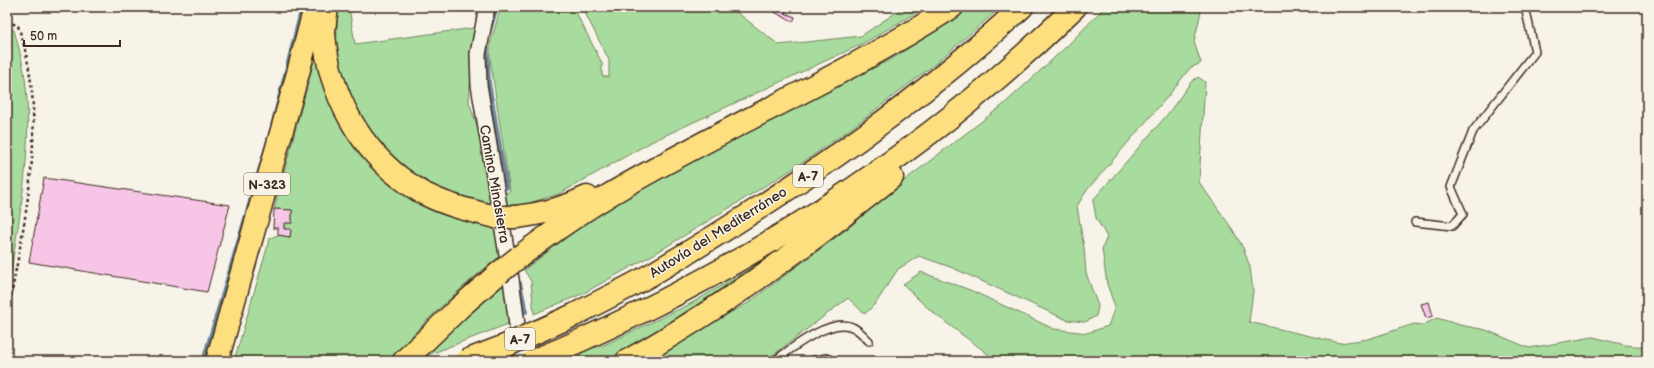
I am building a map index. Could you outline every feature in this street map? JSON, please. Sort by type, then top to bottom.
[{"type":"highway","name":"N-323","points":[[217,361],[298,73],[315,7]]},
{"type":"highway","points":[[327,7],[324,33],[330,68],[340,99],[355,129],[375,154],[397,175],[426,195],[460,208],[506,217],[541,214],[569,206],[636,170],[666,162]]},
{"type":"highway","points":[[404,361],[460,307],[500,273],[558,228],[605,197],[666,162],[867,58],[952,7]]},
{"type":"highway","name":"Autovía del Mediterráneo","points":[[466,361],[505,346],[574,315],[651,274],[817,170],[921,93],[1022,7]]},
{"type":"highway","name":"A-7","points":[[533,361],[580,342],[697,284],[825,207],[887,164],[948,118],[998,76],[1075,7]]},
{"type":"highway","points":[[627,361],[735,296],[839,220],[961,122],[998,76]]},
{"type":"street","name":"Camino Minasierra","points":[[487,7],[478,54],[479,85],[524,361]]},
{"type":"lane","points":[[1415,222],[1452,226],[1463,214],[1451,187],[1473,132],[1535,52],[1525,7]]},
{"type":"lane","points":[[777,361],[777,358],[814,334],[836,325],[852,326],[869,340]]},
{"type":"lane","points":[[812,361],[826,358],[836,361]]},
{"type":"path","points":[[7,21],[18,26],[25,46],[33,105],[32,171],[7,320]]},
{"type":"green space","points":[[338,7],[349,7],[355,44],[474,28],[469,102],[481,137],[495,207],[437,191],[411,174],[384,149],[362,122],[348,96],[336,51]]},
{"type":"green space","points":[[501,7],[573,7],[602,63],[602,76],[609,77],[609,60],[582,7],[730,7],[779,45],[861,36],[904,7],[926,7],[862,44],[653,141],[559,194],[525,204],[505,207],[504,193],[510,192],[490,58],[490,44]]},
{"type":"green space","points":[[970,7],[1001,7],[935,64],[853,127],[799,165],[656,253],[582,294],[534,314],[531,281],[524,270],[585,223],[675,170],[895,57]]},
{"type":"green space","points":[[1105,7],[1202,7],[1194,42],[1201,63],[1190,68],[1169,95],[1087,190],[1077,206],[1084,248],[1086,273],[1098,306],[1096,316],[1085,322],[1067,320],[953,268],[919,256],[898,269],[876,303],[865,314],[848,298],[765,361],[651,361],[703,328],[748,303],[851,226],[884,196],[1003,105],[1067,46]]},
{"type":"green space","points":[[8,29],[14,30],[23,66],[28,133],[24,187],[7,296]]},
{"type":"green space","points":[[317,50],[323,80],[435,209],[452,217],[497,226],[499,257],[442,306],[390,361],[234,361],[270,238],[278,235],[290,237],[291,230],[284,229],[284,223],[292,223],[292,210],[274,209]]},
{"type":"green space","points":[[1198,77],[1205,82],[1199,182],[1233,230],[1243,248],[1250,267],[1253,291],[1249,322],[1340,343],[1368,339],[1414,324],[1423,325],[1437,318],[1460,325],[1486,330],[1529,348],[1593,337],[1625,345],[1647,347],[1647,361],[995,361],[933,312],[914,296],[903,284],[921,272],[970,290],[1054,329],[1087,333],[1108,326],[1115,307],[1107,284],[1102,249],[1107,237],[1096,218],[1093,200],[1167,115],[1191,82]]},
{"type":"green space","points":[[794,243],[709,305],[607,361],[553,361],[582,350],[602,346],[690,304]]},
{"type":"green space","points":[[507,275],[508,324],[415,360]]},
{"type":"building","points":[[765,7],[784,7],[787,9],[785,13],[795,17],[793,22]]},
{"type":"building","points":[[44,178],[230,205],[207,292],[29,262]]},
{"type":"building","points":[[274,209],[292,210],[292,223],[284,223],[284,229],[291,229],[290,237],[278,235],[278,228],[273,228]]},
{"type":"building","points":[[1429,302],[1433,316],[1426,318],[1421,304]]},
{"type":"waterway","points":[[203,361],[271,130],[302,7]]},
{"type":"waterway","points":[[489,34],[497,7]]},
{"type":"waterway","points":[[487,46],[489,83],[507,188]]},
{"type":"waterway","points":[[520,283],[526,312]]}]
